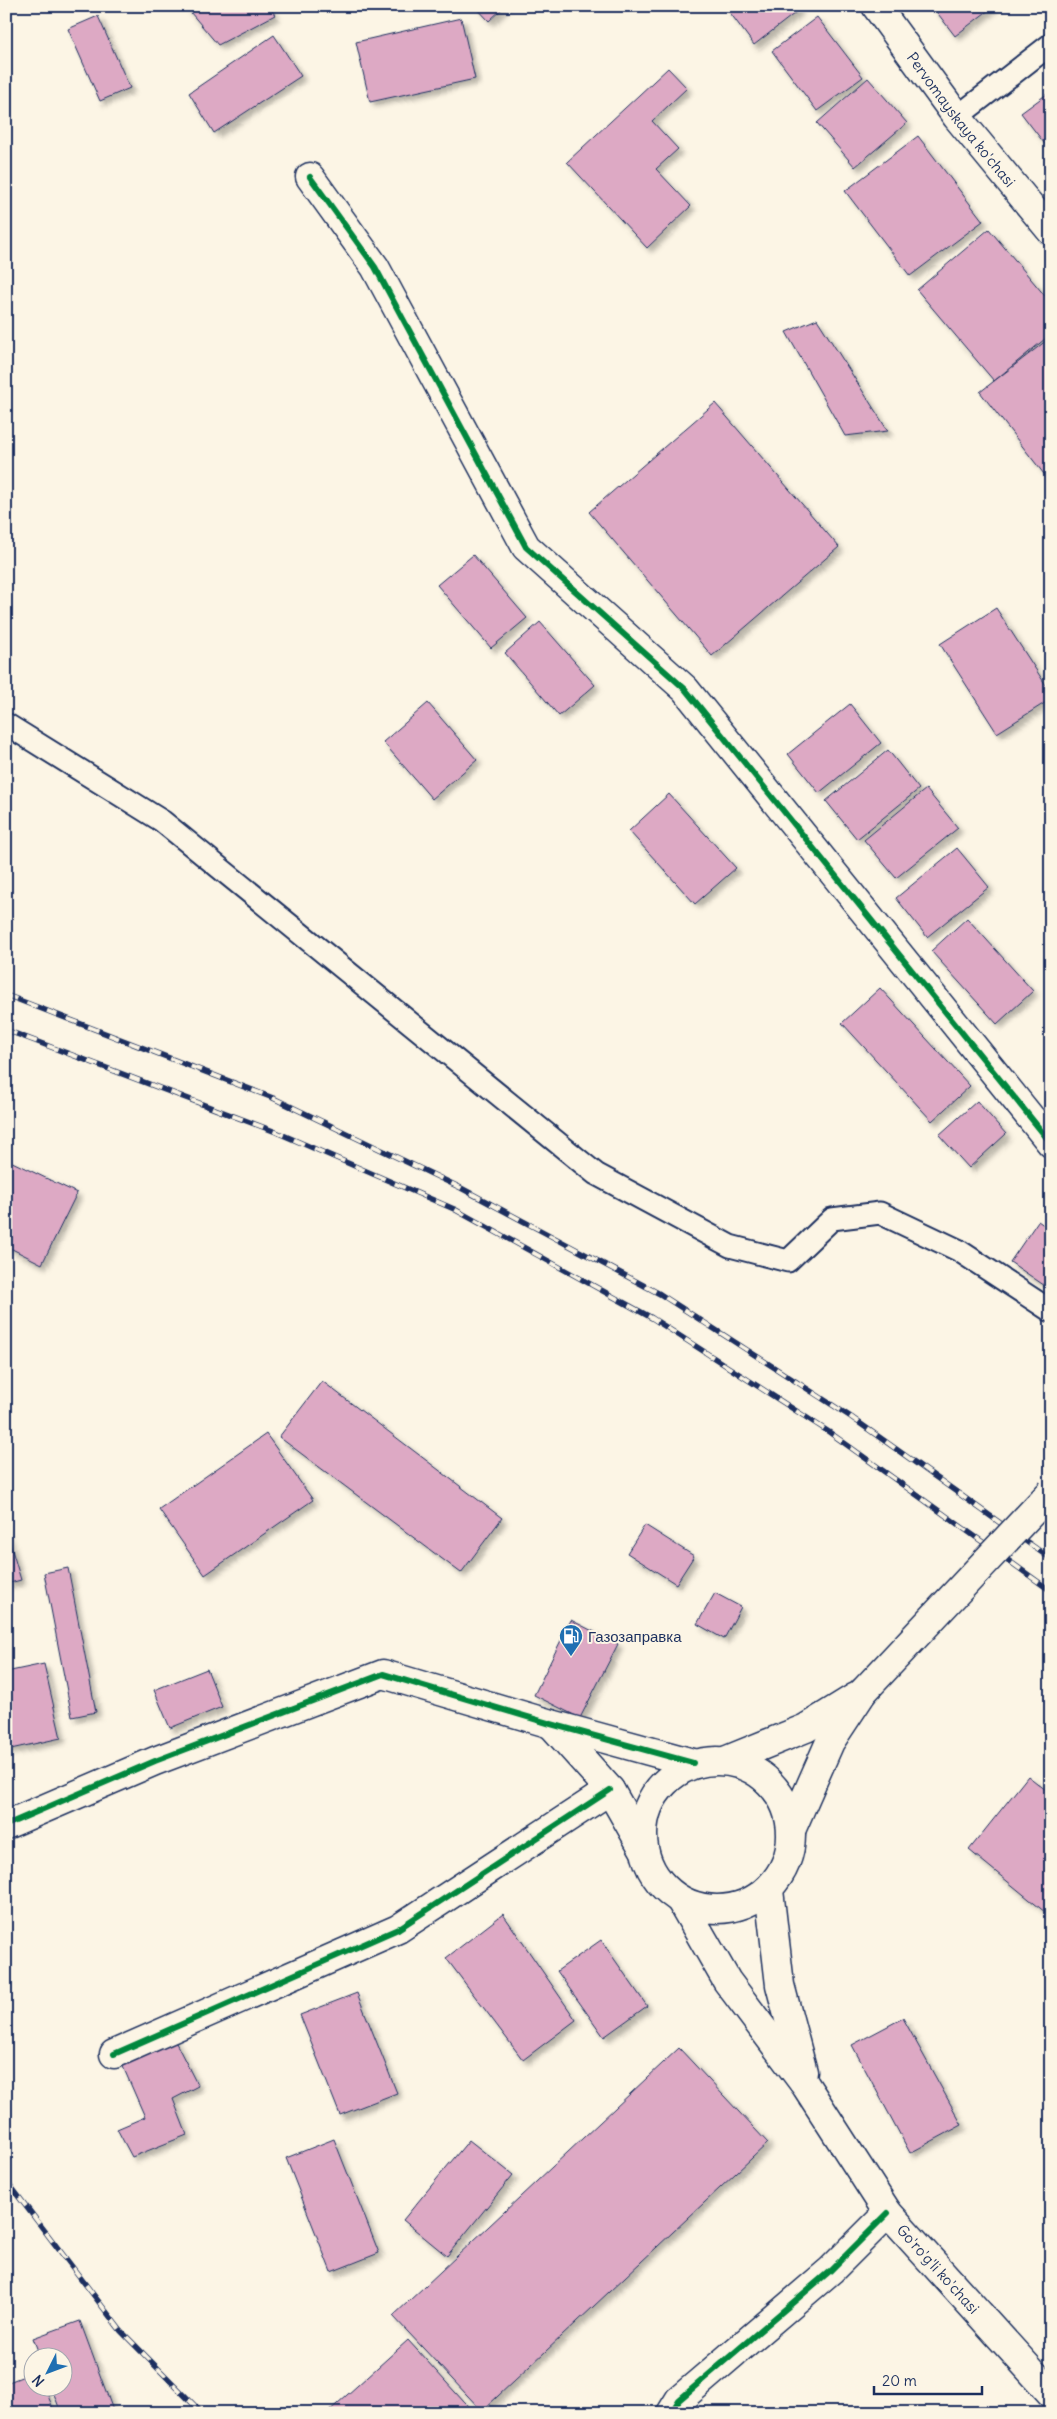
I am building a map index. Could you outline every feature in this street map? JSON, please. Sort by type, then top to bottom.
[{"type":"street","name":"Pervomayskaya ko'chasi","points":[[876,6],[957,117],[1051,231]]},
{"type":"street","points":[[310,177],[375,267],[526,547],[685,689],[1051,1143]]},
{"type":"street","points":[[551,1724],[610,1790],[643,1848],[658,1881],[681,1901],[712,1910],[742,1906],[769,1890],[788,1862],[792,1828],[830,1742],[863,1692],[1051,1492]]},
{"type":"street","points":[[6,1825],[154,1761],[383,1674],[551,1724],[693,1763],[727,1760],[806,1728],[863,1692]]},
{"type":"street","points":[[727,1760],[758,1772],[782,1796],[792,1828]]},
{"type":"street","points":[[643,1848],[645,1812],[664,1781],[693,1763]]},
{"type":"street","points":[[114,2054],[398,1929],[610,1790]]},
{"type":"street","name":"Go'ro'g'li ko'chasi","points":[[769,1890],[780,1986],[806,2086]]},
{"type":"street","name":"Go'ro'g'li ko'chasi","points":[[681,1901],[728,1981],[806,2086],[888,2213],[1051,2393]]},
{"type":"street","points":[[671,2413],[679,2400],[831,2270],[888,2213]]},
{"type":"lane","points":[[957,117],[1051,44]]},
{"type":"lane","points":[[6,724],[162,820],[596,1174],[730,1246],[788,1261],[832,1220],[880,1213],[958,1250],[1051,1311]]},
{"type":"building","points":[[185,6],[269,6],[275,15],[218,45]]},
{"type":"building","points":[[475,6],[505,6],[489,21]]},
{"type":"building","points":[[725,6],[796,6],[799,10],[754,45]]},
{"type":"building","points":[[932,6],[994,6],[955,36]]},
{"type":"building","points":[[98,16],[130,88],[100,101],[68,29]]},
{"type":"building","points":[[817,17],[863,77],[817,111],[772,51]]},
{"type":"building","points":[[461,18],[475,79],[370,102],[356,42]]},
{"type":"building","points":[[274,35],[301,76],[214,133],[189,93]]},
{"type":"building","points":[[668,68],[687,88],[652,121],[678,149],[656,169],[691,206],[647,248],[567,162]]},
{"type":"building","points":[[868,78],[907,123],[855,167],[817,123]]},
{"type":"building","points":[[1051,91],[1051,152],[1021,113]]},
{"type":"building","points":[[918,136],[983,221],[910,276],[845,191]]},
{"type":"building","points":[[989,229],[1051,303],[1051,334],[994,381],[917,290]]},
{"type":"building","points":[[817,319],[888,431],[845,436],[786,332]]},
{"type":"building","points":[[1051,337],[1051,483],[980,392]]},
{"type":"building","points":[[715,403],[839,547],[712,656],[589,512]]},
{"type":"building","points":[[473,555],[527,618],[491,648],[437,585]]},
{"type":"building","points":[[996,608],[1051,693],[1051,699],[997,733],[940,644]]},
{"type":"building","points":[[540,622],[595,685],[559,716],[505,653]]},
{"type":"building","points":[[428,703],[477,760],[432,799],[383,742]]},
{"type":"building","points":[[850,704],[881,743],[819,793],[788,754]]},
{"type":"building","points":[[888,750],[919,789],[857,839],[826,801]]},
{"type":"building","points":[[926,789],[958,828],[896,878],[864,840]]},
{"type":"building","points":[[669,794],[736,868],[695,904],[629,831]]},
{"type":"building","points":[[957,848],[989,887],[927,937],[896,898]]},
{"type":"building","points":[[967,918],[1033,991],[997,1024],[931,951]]},
{"type":"building","points":[[880,988],[970,1086],[932,1121],[842,1023]]},
{"type":"building","points":[[977,1101],[1006,1134],[969,1168],[939,1135]]},
{"type":"building","points":[[6,1159],[77,1193],[42,1264],[6,1246]]},
{"type":"building","points":[[1038,1221],[1051,1230],[1051,1290],[1010,1262]]},
{"type":"building","points":[[322,1381],[502,1518],[461,1573],[279,1437]]},
{"type":"building","points":[[266,1434],[313,1500],[205,1575],[159,1509]]},
{"type":"building","points":[[645,1525],[694,1556],[676,1584],[627,1553]]},
{"type":"building","points":[[6,1530],[21,1580],[6,1584]]},
{"type":"building","points":[[68,1568],[96,1712],[72,1717],[44,1573]]},
{"type":"building","points":[[715,1593],[741,1607],[724,1639],[697,1624]]},
{"type":"building","points":[[571,1620],[618,1644],[580,1718],[534,1695]]},
{"type":"building","points":[[44,1664],[61,1738],[6,1750],[6,1672]]},
{"type":"building","points":[[207,1669],[222,1707],[170,1728],[154,1690]]},
{"type":"building","points":[[1028,1776],[1051,1794],[1051,1917],[969,1850]]},
{"type":"building","points":[[503,1914],[576,2020],[523,2060],[446,1958]]},
{"type":"building","points":[[601,1940],[647,2006],[604,2037],[557,1971]]},
{"type":"building","points":[[357,1993],[397,2093],[340,2115],[300,2015]]},
{"type":"building","points":[[903,2018],[962,2125],[910,2153],[852,2045]]},
{"type":"building","points":[[173,2037],[198,2086],[173,2099],[187,2135],[132,2157],[117,2129],[145,2117],[121,2062]]},
{"type":"building","points":[[679,2048],[768,2143],[482,2411],[393,2316]]},
{"type":"building","points":[[334,2139],[379,2253],[331,2272],[286,2158]]},
{"type":"building","points":[[469,2140],[513,2175],[447,2256],[403,2220]]},
{"type":"building","points":[[80,2321],[114,2413],[61,2413],[55,2396],[72,2396],[72,2346],[36,2346],[33,2338]]},
{"type":"building","points":[[408,2340],[474,2413],[327,2413]]},
{"type":"building","points":[[22,2377],[22,2396],[48,2396],[55,2413],[6,2413],[6,2383]]},
{"type":"railway","points":[[6,995],[273,1098],[461,1188],[660,1294],[851,1417],[1051,1559]]},
{"type":"railway","points":[[6,1030],[276,1132],[454,1209],[652,1318],[829,1432],[1051,1591]]},
{"type":"railway","points":[[6,2180],[121,2331],[202,2413]]},
{"type":"cycle path","points":[[310,177],[375,267],[526,547],[685,689],[1051,1143]]},
{"type":"cycle path","points":[[6,1825],[155,1761],[383,1674],[551,1724],[693,1763]]},
{"type":"cycle path","points":[[114,2054],[398,1929],[610,1790]]},
{"type":"cycle path","points":[[671,2413],[679,2400],[831,2270],[888,2213]]},
{"type":"place","name":"Газозаправка","points":[[571,1657]]}]
